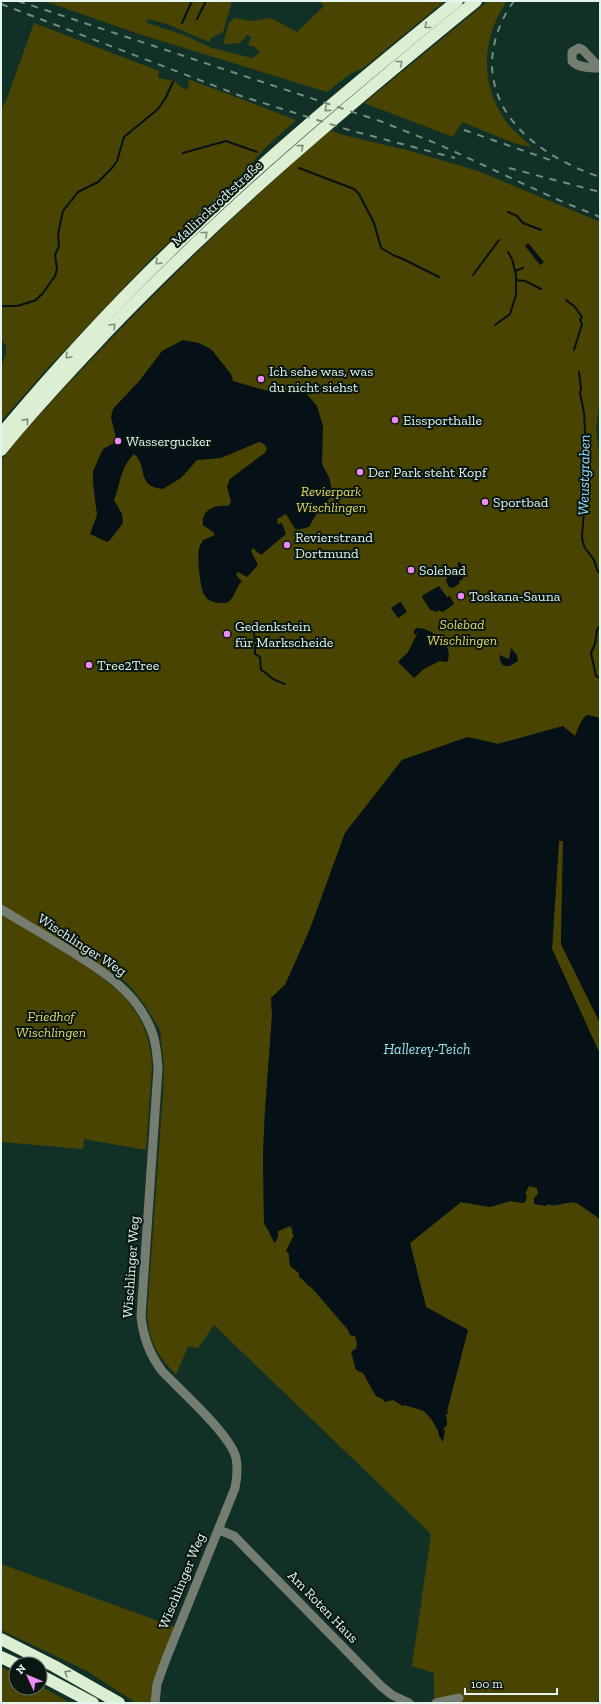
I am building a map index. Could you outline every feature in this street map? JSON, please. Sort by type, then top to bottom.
[{"type":"highway","name":"Mallinckrodtstraße","points":[[1,434],[58,367],[189,232],[331,105],[457,1]]},
{"type":"highway","name":"Mallinckrodtstraße","points":[[1,450],[66,375],[203,236],[341,112],[476,1]]},
{"type":"highway","points":[[1,1639],[54,1666],[119,1703]]},
{"type":"highway","points":[[48,1679],[92,1703]]},
{"type":"street","name":"Wischlinger Weg","points":[[1,909],[108,976],[127,991],[140,1009],[150,1027],[157,1053],[158,1069],[140,1316],[142,1328],[148,1349],[155,1362],[229,1442],[236,1457],[237,1476],[235,1488],[166,1659],[157,1684],[155,1703]]},
{"type":"street","name":"Am Roten Haus","points":[[219,1530],[234,1536],[380,1686],[392,1695],[409,1703]]},
{"type":"street","points":[[436,1703],[459,1698]]},
{"type":"green space","points":[[44,1],[232,1],[223,32],[211,38],[209,42],[167,24],[148,19],[144,30],[147,23],[184,35],[212,48],[252,58],[260,53],[255,47],[248,45],[251,37],[247,35],[240,43],[223,44],[229,23],[234,18],[252,21],[271,18],[297,32],[324,6],[319,1],[445,1],[362,69],[350,74],[327,92],[142,35]]},
{"type":"green space","points":[[488,1],[507,1],[492,30],[489,45],[487,60],[491,90],[505,120],[514,131],[531,146],[530,147],[514,143],[462,122],[453,137],[364,103]]},
{"type":"green space","points":[[34,23],[159,71],[158,78],[174,81],[185,90],[189,87],[188,79],[296,120],[267,146],[247,169],[153,257],[47,369],[1,421],[1,367],[6,354],[6,346],[1,339],[1,109],[6,101]]},
{"type":"green space","name":"Revierpark Wischlingen","points":[[330,130],[343,135],[410,151],[478,171],[600,222],[600,399],[596,428],[600,464],[600,718],[588,715],[584,717],[575,736],[553,729],[498,744],[468,737],[402,760],[345,833],[310,929],[285,985],[271,998],[272,1015],[263,1154],[264,1224],[268,1229],[274,1243],[278,1231],[290,1226],[294,1235],[288,1248],[290,1266],[299,1273],[300,1277],[308,1286],[312,1288],[345,1327],[355,1336],[357,1344],[356,1349],[352,1350],[357,1370],[363,1373],[376,1396],[383,1399],[393,1400],[403,1406],[404,1405],[424,1411],[432,1420],[443,1441],[443,1429],[447,1425],[446,1414],[448,1413],[447,1411],[468,1330],[426,1307],[410,1243],[461,1202],[490,1207],[510,1201],[523,1203],[529,1186],[537,1188],[538,1194],[534,1198],[534,1201],[554,1206],[572,1202],[577,1203],[600,1219],[600,1694],[597,1703],[443,1703],[434,1701],[434,1673],[412,1666],[431,1534],[214,1325],[198,1348],[188,1346],[176,1375],[155,1348],[148,1325],[147,1314],[163,1094],[164,1066],[160,1030],[145,1005],[130,986],[112,970],[105,980],[125,998],[133,1008],[145,1029],[151,1053],[152,1067],[146,1150],[84,1139],[83,1149],[1,1142],[1,460],[54,399],[163,286],[217,233]]},
{"type":"green space","points":[[559,841],[563,841],[561,944],[600,1023],[600,1054],[552,949]]},
{"type":"green space","points":[[1,1564],[178,1628],[155,1703],[136,1703],[87,1671],[1,1630]]},
{"type":"green space","points":[[1,1667],[8,1670],[8,1696],[48,1696],[48,1690],[71,1703],[1,1703]]},
{"type":"water","points":[[528,243],[544,262],[540,265],[525,246]]},
{"type":"water","points":[[183,340],[199,343],[211,349],[231,374],[233,381],[271,392],[298,389],[304,391],[317,406],[323,426],[322,464],[329,477],[332,491],[330,498],[318,511],[309,527],[296,530],[286,514],[277,519],[278,524],[282,523],[286,534],[261,555],[253,548],[251,551],[258,565],[247,577],[238,572],[236,575],[242,581],[231,599],[226,603],[209,600],[203,593],[200,580],[199,548],[203,540],[215,535],[203,525],[204,515],[214,507],[228,506],[231,502],[227,486],[230,479],[266,452],[267,448],[264,444],[259,442],[221,458],[197,460],[181,478],[163,489],[154,487],[145,480],[141,465],[134,454],[129,459],[123,470],[114,500],[122,514],[123,523],[107,542],[90,534],[97,515],[93,471],[103,449],[114,443],[116,438],[111,417],[113,409],[140,380],[162,351]]},
{"type":"water","points":[[458,562],[460,562],[465,574],[463,579],[459,581],[460,583],[453,588],[449,587],[446,581],[448,574],[458,569]]},
{"type":"water","points":[[439,586],[447,597],[450,596],[454,604],[443,612],[438,610],[437,612],[430,610],[422,597]]},
{"type":"water","points":[[400,602],[407,612],[398,618],[391,608]]},
{"type":"water","points":[[417,628],[429,631],[441,639],[448,650],[449,656],[447,662],[440,661],[424,669],[414,678],[398,662],[408,652],[418,632],[415,635],[414,634],[414,630]]},
{"type":"water","points":[[511,648],[517,655],[518,661],[510,666],[504,666],[501,663],[499,655],[509,659]]},
{"type":"water","name":"Hallerey-Teich","points":[[588,715],[600,718],[600,1023],[561,944],[563,841],[559,841],[552,949],[600,1054],[600,1219],[577,1203],[573,1202],[555,1205],[548,1204],[546,1206],[534,1204],[534,1198],[538,1194],[537,1188],[529,1186],[525,1193],[527,1197],[523,1203],[510,1201],[490,1207],[461,1202],[410,1243],[426,1307],[468,1330],[447,1411],[449,1413],[446,1414],[447,1425],[443,1429],[445,1430],[443,1442],[432,1420],[424,1411],[405,1405],[403,1406],[393,1400],[384,1402],[383,1399],[376,1396],[363,1373],[356,1370],[351,1352],[356,1349],[357,1344],[355,1336],[350,1335],[347,1328],[312,1288],[299,1277],[299,1273],[290,1266],[289,1254],[286,1251],[294,1235],[292,1233],[293,1229],[290,1226],[278,1231],[278,1237],[275,1243],[264,1224],[263,1154],[272,1015],[271,998],[285,985],[310,929],[345,833],[402,760],[468,737],[498,744],[563,726],[575,736],[582,721]]},
{"type":"waterway","points":[[182,23],[192,1]]},
{"type":"waterway","points":[[197,19],[206,1]]},
{"type":"waterway","points":[[1,306],[17,306],[27,303],[36,300],[43,293],[55,276],[57,269],[55,255],[59,246],[58,234],[63,211],[78,192],[98,182],[112,168],[117,161],[124,137],[158,109],[165,99],[173,82]]},
{"type":"waterway","points":[[183,153],[226,141],[257,152]]},
{"type":"waterway","points":[[299,168],[354,189],[359,194],[374,223],[381,248],[439,277]]},
{"type":"waterway","points":[[508,212],[517,216],[523,223],[541,230]]},
{"type":"waterway","points":[[473,275],[499,240]]},
{"type":"waterway","points":[[495,325],[510,314],[516,295],[516,275],[512,259],[508,252]]},
{"type":"waterway","points":[[515,271],[523,268]]},
{"type":"waterway","points":[[516,280],[525,281],[541,289]]},
{"type":"waterway","name":"Weustgraben","points":[[566,300],[575,307],[582,317],[580,320],[582,324],[574,350]]},
{"type":"waterway","name":"Weustgraben","points":[[579,372],[580,393],[584,413],[587,466],[582,537],[585,548],[594,560],[600,574]]},
{"type":"waterway","name":"Weustgraben","points":[[600,625],[597,630],[595,644],[591,653],[596,676],[600,678]]},
{"type":"waterway","points":[[254,634],[255,641]]},
{"type":"waterway","points":[[255,645],[255,654],[260,657],[261,670],[272,679],[285,684]]},
{"type":"railway","points":[[18,1],[380,121],[440,145],[556,199],[600,217]]},
{"type":"railway","points":[[514,1],[501,24],[495,40],[492,57],[495,87],[503,106],[514,123],[544,150],[562,161],[600,177]]},
{"type":"railway","points":[[1,4],[241,96],[349,130],[455,158]]},
{"type":"railway","points":[[464,130],[556,162]]},
{"type":"railway","points":[[509,168],[600,192]]},
{"type":"place","name":"Ich sehe was, was du nicht siehst","points":[[261,379]]},
{"type":"place","name":"Eissporthalle","points":[[395,420]]},
{"type":"place","name":"Wassergucker","points":[[118,441]]},
{"type":"place","name":"Der Park steht Kopf","points":[[360,472]]},
{"type":"place","name":"Sportbad","points":[[485,502]]},
{"type":"place","name":"Revierstrand Dortmund","points":[[287,545]]},
{"type":"place","name":"Solebad","points":[[411,570]]},
{"type":"place","name":"Toskana-Sauna","points":[[461,596]]},
{"type":"place","name":"Gedenkstein für Markscheide","points":[[227,634]]},
{"type":"place","name":"Tree2Tree","points":[[89,665]]},
{"type":"park label","name":"Solebad Wischlingen","points":[[462,632]]},
{"type":"park label","name":"Friedhof Wischlingen","points":[[51,1024]]}]
